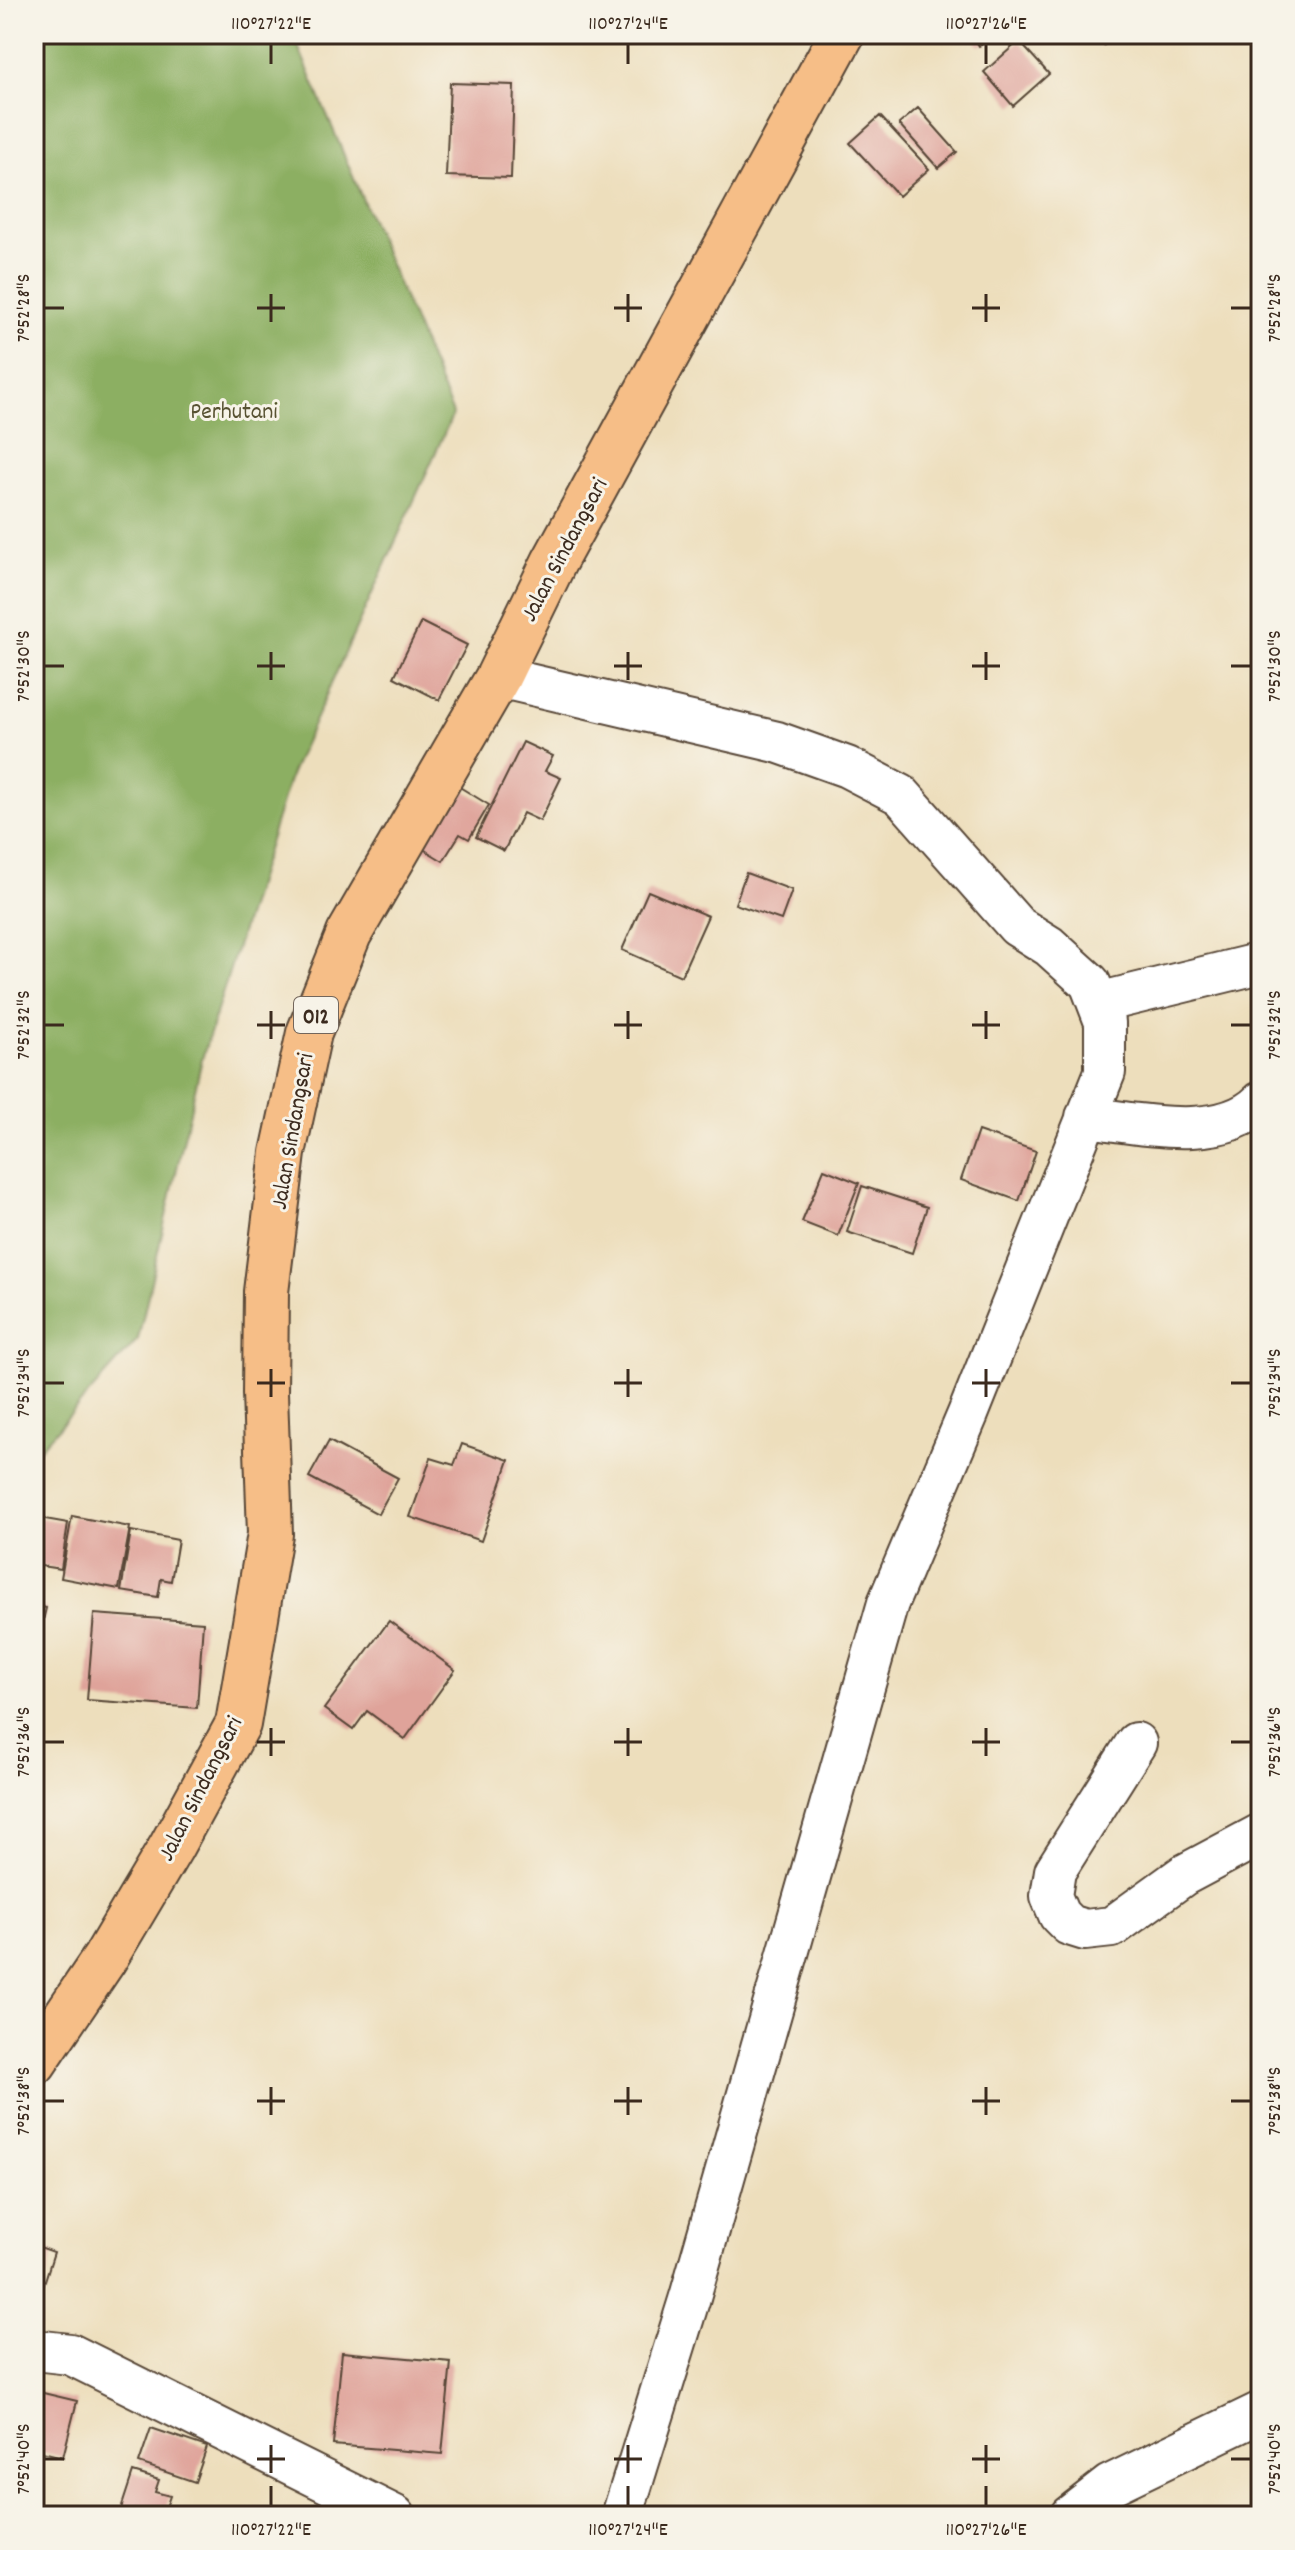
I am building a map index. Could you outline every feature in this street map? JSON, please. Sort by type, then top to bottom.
[{"type":"main road","name":"Jalan Sindangsari","points":[[34,2063],[105,1958],[171,1847],[238,1724],[270,1534],[265,1393],[266,1292],[283,1153],[309,1033],[349,934],[498,677],[554,562],[842,34]]},
{"type":"street","points":[[498,677],[777,742],[847,767],[901,795],[1017,926],[1049,946],[1090,983],[1105,1022],[1105,1072],[968,1414],[888,1603],[690,2297],[622,2516]]},
{"type":"street","points":[[1098,1003],[1261,963]]},
{"type":"street","points":[[1086,1117],[1167,1126],[1206,1126],[1232,1120],[1261,1102]]},
{"type":"street","points":[[1136,1743],[1055,1871],[1051,1896],[1059,1915],[1069,1925],[1085,1930],[1112,1927],[1184,1875],[1261,1834]]},
{"type":"street","points":[[34,2350],[70,2354],[395,2516]]},
{"type":"street","points":[[1070,2516],[1110,2485],[1261,2412]]},
{"type":"green space","name":"Perhutani","points":[[34,34],[293,34],[453,414],[291,773],[202,1059],[138,1339],[34,1455]]},
{"type":"building","points":[[972,34],[1003,34],[979,46]]},
{"type":"building","points":[[1094,34],[1117,34],[1104,45]]},
{"type":"building","points":[[1019,41],[1049,74],[1013,106],[984,72]]},
{"type":"building","points":[[450,83],[514,85],[511,178],[446,176]]},
{"type":"building","points":[[918,108],[957,152],[938,168],[899,124]]},
{"type":"building","points":[[880,116],[929,169],[899,196],[850,143]]},
{"type":"building","points":[[421,622],[467,645],[439,700],[394,677]]},
{"type":"building","points":[[523,742],[553,756],[545,771],[561,778],[540,821],[523,813],[504,851],[476,837]]},
{"type":"building","points":[[453,783],[489,805],[469,839],[460,834],[443,861],[415,844]]},
{"type":"building","points":[[746,873],[792,890],[781,920],[735,904]]},
{"type":"building","points":[[648,891],[708,916],[681,976],[622,950]]},
{"type":"building","points":[[978,1131],[1036,1151],[1019,1201],[961,1180]]},
{"type":"building","points":[[824,1169],[859,1183],[838,1236],[802,1222]]},
{"type":"building","points":[[862,1186],[927,1207],[912,1253],[847,1232]]},
{"type":"building","points":[[329,1441],[398,1478],[378,1514],[309,1477]]},
{"type":"building","points":[[462,1444],[509,1460],[481,1541],[410,1517],[431,1458],[454,1465]]},
{"type":"building","points":[[72,1516],[130,1527],[119,1589],[61,1578]]},
{"type":"building","points":[[34,1517],[68,1523],[61,1569],[34,1565]]},
{"type":"building","points":[[131,1531],[178,1540],[171,1581],[161,1579],[158,1597],[121,1591]]},
{"type":"building","points":[[34,1605],[46,1608],[37,1647],[34,1646]]},
{"type":"building","points":[[94,1614],[203,1622],[197,1708],[87,1700]]},
{"type":"building","points":[[389,1621],[455,1670],[405,1739],[367,1711],[353,1730],[324,1709]]},
{"type":"building","points":[[34,2245],[54,2252],[35,2312],[34,2312]]},
{"type":"building","points":[[342,2352],[451,2362],[442,2454],[333,2445]]},
{"type":"building","points":[[39,2392],[77,2401],[63,2457],[34,2450],[34,2413]]},
{"type":"building","points":[[151,2428],[207,2447],[195,2482],[139,2463]]},
{"type":"building","points":[[133,2472],[159,2480],[155,2492],[170,2496],[163,2516],[134,2516],[120,2512]]}]
